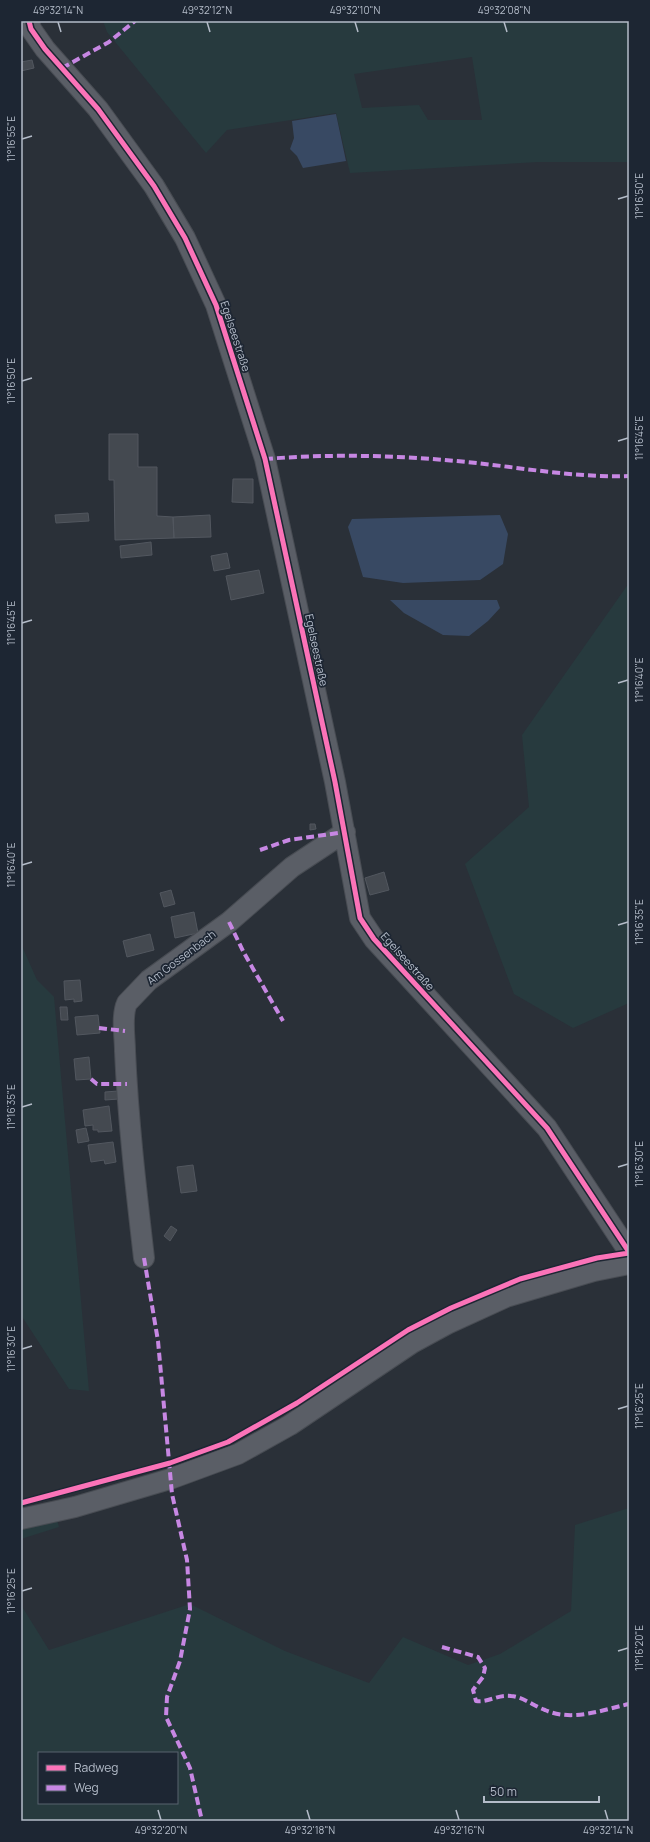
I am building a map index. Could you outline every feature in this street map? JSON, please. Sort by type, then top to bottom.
[{"type":"street","name":"Egelseestraße","points":[[28,21],[31,29],[45,49],[98,109],[154,186],[186,238],[216,305],[265,460],[345,832],[360,918],[374,939],[547,1128],[629,1252]]},
{"type":"street","name":"Am Gossenbach","points":[[144,1258],[133,1164],[126,1084],[125,1031],[127,1003],[149,980],[228,922],[292,866],[345,832]]},
{"type":"street","points":[[21,1519],[75,1507],[170,1479],[238,1454],[290,1425],[412,1343],[464,1315],[506,1297],[547,1284],[616,1265],[629,1264]]},
{"type":"green space","points":[[103,21],[629,21],[629,162],[538,162],[350,173],[336,113],[227,130],[206,153],[107,32]],"holes":[[[472,57],[482,120],[428,120],[419,105],[362,108],[354,74]]]},
{"type":"green space","points":[[629,583],[629,1003],[573,1028],[514,994],[465,864],[529,807],[522,735]]},
{"type":"green space","points":[[21,944],[37,980],[54,997],[89,1391],[69,1389],[21,1315]]},
{"type":"green space","points":[[629,1508],[629,1821],[21,1821],[21,1605],[49,1650],[190,1604],[285,1651],[369,1683],[403,1637],[468,1665],[500,1654],[571,1611],[575,1525]]},
{"type":"green space","points":[[57,1520],[59,1527],[21,1539],[21,1530]]},
{"type":"water","points":[[336,114],[346,161],[303,168],[297,156],[290,149],[294,138],[292,121]]},
{"type":"water","points":[[500,515],[508,534],[503,564],[480,580],[403,583],[363,577],[348,527],[352,519]]},
{"type":"water","points":[[390,600],[497,600],[500,608],[488,621],[469,636],[443,635],[404,613]]},
{"type":"building","points":[[32,60],[34,68],[21,71],[21,62]]},
{"type":"building","points":[[109,434],[138,434],[138,467],[157,467],[157,516],[173,517],[174,538],[115,540],[114,480],[109,480]]},
{"type":"building","points":[[233,479],[253,479],[253,503],[232,502]]},
{"type":"building","points":[[88,513],[89,521],[56,523],[55,515]]},
{"type":"building","points":[[210,515],[211,537],[174,538],[173,517]]},
{"type":"building","points":[[151,542],[152,555],[121,558],[120,546]]},
{"type":"building","points":[[227,553],[230,568],[214,571],[211,556]]},
{"type":"building","points":[[259,570],[264,593],[231,600],[226,576]]},
{"type":"building","points":[[310,824],[315,824],[316,829],[310,830]]},
{"type":"building","points":[[384,872],[389,890],[370,895],[365,878]]},
{"type":"building","points":[[171,890],[175,904],[164,907],[160,893]]},
{"type":"building","points":[[194,912],[198,933],[175,938],[171,917]]},
{"type":"building","points":[[150,934],[154,950],[127,957],[123,941]]},
{"type":"building","points":[[80,980],[82,1001],[74,1002],[74,999],[65,1000],[64,981]]},
{"type":"building","points":[[60,1007],[67,1007],[68,1020],[61,1020]]},
{"type":"building","points":[[98,1015],[100,1033],[77,1035],[75,1017]]},
{"type":"building","points":[[89,1057],[91,1079],[76,1080],[74,1059]]},
{"type":"building","points":[[118,1091],[119,1099],[105,1100],[105,1092]]},
{"type":"building","points":[[109,1106],[112,1131],[98,1132],[98,1130],[93,1130],[93,1125],[85,1126],[83,1110]]},
{"type":"building","points":[[86,1128],[89,1141],[78,1143],[76,1130]]},
{"type":"building","points":[[113,1142],[116,1162],[105,1164],[104,1160],[91,1162],[88,1145]]},
{"type":"building","points":[[193,1165],[197,1191],[181,1193],[177,1167]]},
{"type":"building","points":[[171,1226],[177,1230],[170,1241],[164,1236]]},
{"type":"marked path","points":[[62,68],[109,42],[135,21]]},
{"type":"marked path","points":[[265,459],[337,456],[408,457],[586,475],[629,476]]},
{"type":"marked path","points":[[260,850],[289,840],[345,832]]},
{"type":"marked path","points":[[229,922],[244,953],[283,1021]]},
{"type":"marked path","points":[[99,1028],[125,1031]]},
{"type":"marked path","points":[[91,1079],[97,1084],[127,1084]]},
{"type":"marked path","points":[[144,1258],[158,1341],[172,1494],[187,1560],[190,1609],[180,1661],[167,1697],[166,1717],[190,1768],[202,1821]]},
{"type":"marked path","points":[[442,1647],[478,1657],[485,1668],[483,1677],[473,1690],[476,1701],[485,1701],[502,1696],[511,1696],[524,1700],[545,1710],[566,1715],[587,1714],[629,1704]]},
{"type":"cycle path","points":[[29,21],[31,29],[45,49],[98,109],[154,186],[185,238],[216,305],[265,459],[335,782],[360,918],[374,939],[547,1128],[629,1252]]},
{"type":"cycle path","points":[[21,1503],[170,1463],[228,1442],[297,1403],[408,1330],[451,1308],[520,1279],[597,1258],[629,1253]]}]
